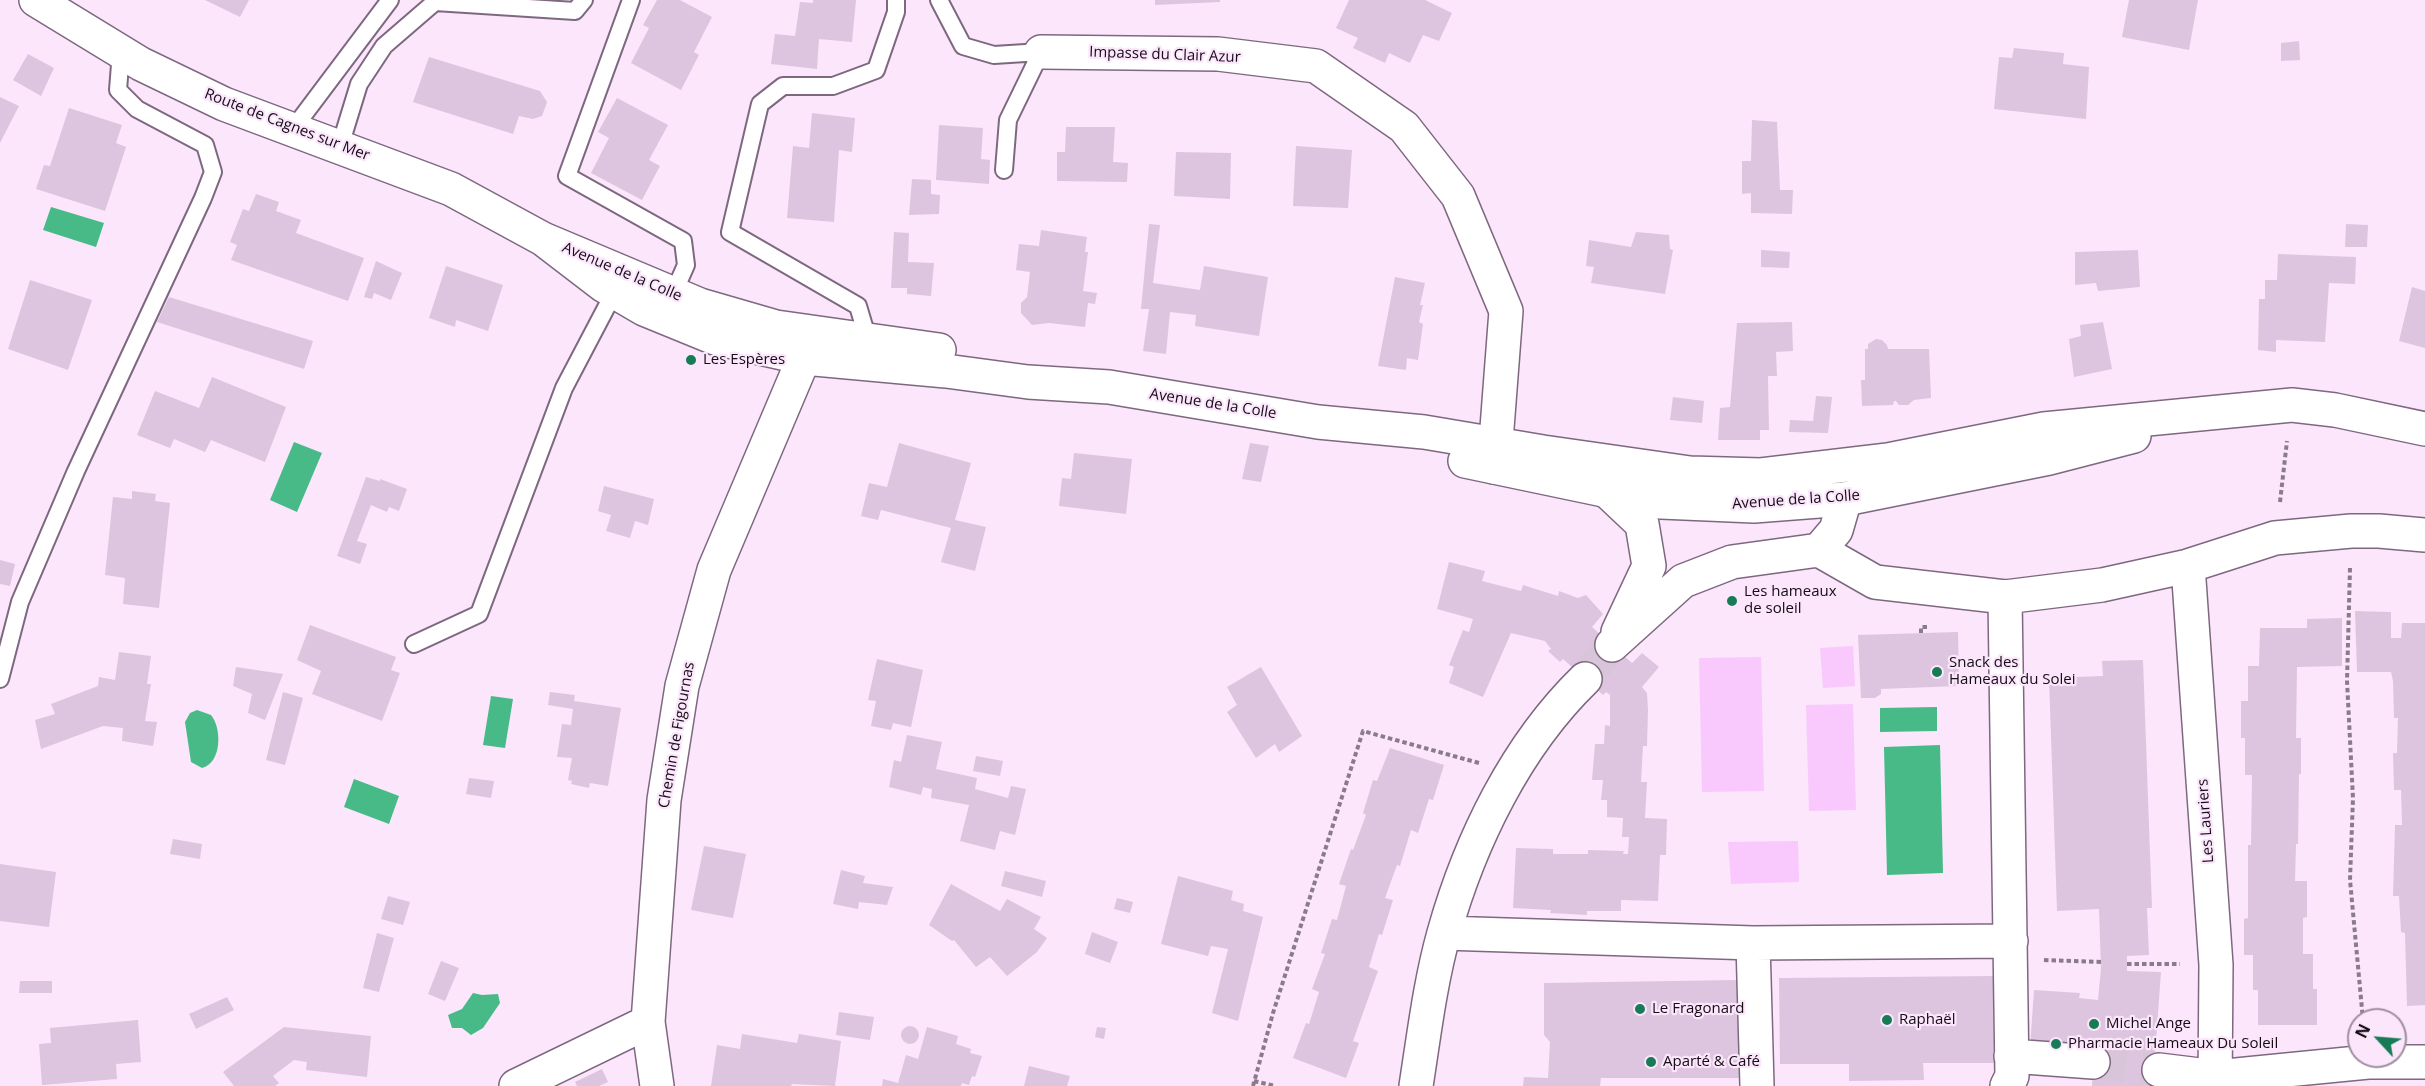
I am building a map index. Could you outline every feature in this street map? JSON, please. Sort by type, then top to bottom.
[{"type":"street","name":"Route de Cagnes sur Mer","points":[[36,0],[141,64],[224,104],[451,189],[543,239]]},
{"type":"street","name":"Impasse du Clair Azur","points":[[1041,52],[1218,54],[1316,66],[1404,127],[1458,196],[1506,311],[1495,456]]},
{"type":"street","name":"Avenue de la Colle","points":[[543,239],[620,283],[668,306],[700,305],[737,316],[809,346],[867,353],[946,371],[1028,382],[1109,387],[1318,422],[1420,452],[1495,456],[1690,473],[1761,475],[1888,460],[2044,429],[2292,405],[2335,410],[2425,429]]},
{"type":"street","name":"Chemin de Figournas","points":[[657,1086],[648,1022],[664,800],[682,686],[714,570],[809,346]]},
{"type":"street","name":"Avenue de la Colle","points":[[1495,456],[1607,491],[1661,502],[1754,506],[1845,499],[2049,458],[2237,410]]},
{"type":"street","points":[[1607,491],[1642,524],[1649,566],[1612,645],[1683,581],[1732,562],[1819,550],[1875,582],[2005,597],[2102,585],[2188,566],[2275,538],[2351,531],[2425,535]]},
{"type":"street","points":[[1819,550],[1836,530],[1845,499]]},
{"type":"street","name":"Les Lauriers","points":[[2188,566],[2216,965],[2215,1082]]},
{"type":"street","points":[[2005,597],[2011,950],[2009,1071],[2094,1062]]},
{"type":"street","points":[[1416,1086],[1429,1000],[1444,933],[1465,870],[1510,778],[1531,741],[1570,693],[1585,679]]},
{"type":"street","points":[[1444,933],[2011,950]]},
{"type":"street","points":[[1753,943],[1757,1086]]},
{"type":"street","points":[[516,1086],[648,1022]]},
{"type":"street","points":[[2159,1070],[2215,1082],[2368,1062],[2425,1062]]},
{"type":"lane","points":[[293,129],[390,0]]},
{"type":"lane","points":[[340,146],[359,84],[384,46],[435,2],[575,11],[584,0]]},
{"type":"lane","points":[[632,0],[567,176],[683,241],[686,265],[668,306]]},
{"type":"lane","points":[[867,353],[858,306],[730,232],[760,104],[783,86],[833,86],[876,70],[896,12],[896,0]]},
{"type":"lane","points":[[939,0],[939,4],[963,46],[994,55],[1041,52],[1008,120],[1004,170]]},
{"type":"lane","points":[[0,679],[20,602],[76,471],[213,172],[205,145],[137,109],[118,90],[121,52]]},
{"type":"lane","points":[[414,644],[479,614],[564,388],[620,283]]},
{"type":"path","points":[[2275,538],[2288,440]]},
{"type":"path","points":[[2351,531],[2348,681],[2353,798],[2350,880],[2362,1008]]},
{"type":"path","points":[[1253,1086],[1273,1013],[1363,731],[1490,766],[1510,778]]},
{"type":"path","points":[[2011,950],[2100,962]]},
{"type":"path","points":[[2127,964],[2216,965]]},
{"type":"path","points":[[1254,1081],[1275,1086]]},
{"type":"shaded area","points":[[51,207],[104,223],[96,247],[43,230]]},
{"type":"shaded area","points":[[294,442],[322,453],[297,512],[270,500]]},
{"type":"shaded area","points":[[1853,646],[1855,686],[1823,688],[1820,648]]},
{"type":"shaded area","points":[[1761,657],[1764,791],[1702,792],[1699,658]]},
{"type":"shaded area","points":[[491,696],[513,699],[505,748],[483,745]]},
{"type":"shaded area","points":[[1853,704],[1856,810],[1809,811],[1806,705]]},
{"type":"shaded area","points":[[1937,707],[1937,731],[1880,732],[1880,708]]},
{"type":"shaded area","points":[[197,710],[211,715],[215,721],[218,736],[217,752],[209,765],[202,768],[191,762],[185,722],[190,713]]},
{"type":"shaded area","points":[[1940,745],[1943,873],[1887,875],[1884,747]]},
{"type":"shaded area","points":[[354,779],[399,796],[389,824],[344,807]]},
{"type":"shaded area","points":[[1798,841],[1799,882],[1731,884],[1728,842]]},
{"type":"shaded area","points":[[473,993],[498,994],[500,1003],[483,1028],[471,1035],[462,1028],[452,1028],[448,1015],[462,1009]]},
{"type":"building","points":[[205,0],[249,0],[240,17]]},
{"type":"building","points":[[657,0],[680,0],[712,17],[694,52],[699,55],[681,90],[631,63],[649,28],[643,25]]},
{"type":"building","points":[[813,0],[856,0],[852,42],[819,39],[817,69],[771,64],[775,34],[795,36],[800,2],[813,3]]},
{"type":"building","points":[[1155,0],[1220,0],[1220,2],[1155,5]]},
{"type":"building","points":[[1349,0],[1425,0],[1452,13],[1439,41],[1423,35],[1410,63],[1389,53],[1385,63],[1353,48],[1358,38],[1336,28]]},
{"type":"building","points":[[2129,0],[2198,0],[2189,50],[2122,37]]},
{"type":"building","points":[[2299,41],[2300,60],[2281,61],[2281,43]]},
{"type":"building","points":[[2014,48],[2064,53],[2063,64],[2089,67],[2086,119],[1994,109],[1999,57],[2012,58]]},
{"type":"building","points":[[28,54],[54,68],[41,96],[13,80]]},
{"type":"building","points":[[429,57],[540,91],[547,102],[542,116],[533,119],[519,116],[513,134],[413,102]]},
{"type":"building","points":[[0,97],[19,106],[0,143]]},
{"type":"building","points":[[617,98],[668,125],[649,160],[660,166],[642,200],[591,173],[609,138],[598,132]]},
{"type":"building","points":[[69,108],[122,125],[116,143],[126,147],[105,211],[36,189],[44,165],[50,166]]},
{"type":"building","points":[[812,113],[855,118],[852,152],[839,150],[834,222],[787,218],[793,146],[809,148]]},
{"type":"building","points":[[1752,120],[1777,122],[1780,190],[1793,190],[1792,214],[1751,213],[1751,193],[1742,194],[1742,161],[1751,161]]},
{"type":"building","points":[[939,125],[983,128],[981,159],[990,160],[989,184],[936,180]]},
{"type":"building","points":[[1066,127],[1115,127],[1113,162],[1128,163],[1127,182],[1057,181],[1057,152],[1065,152]]},
{"type":"building","points":[[1296,146],[1352,150],[1348,208],[1293,206]]},
{"type":"building","points":[[1176,152],[1231,153],[1230,199],[1174,196]]},
{"type":"building","points":[[912,179],[931,180],[931,194],[940,195],[939,214],[909,215]]},
{"type":"building","points":[[256,194],[279,202],[276,211],[301,220],[296,233],[364,258],[348,301],[231,260],[237,245],[230,242],[243,209],[249,211]]},
{"type":"building","points":[[1149,224],[1160,225],[1153,283],[1200,290],[1204,266],[1268,277],[1259,336],[1195,326],[1196,315],[1170,312],[1166,354],[1143,351],[1149,309],[1141,309]]},
{"type":"building","points":[[2346,224],[2368,225],[2367,247],[2345,247]]},
{"type":"building","points":[[1041,230],[1087,237],[1085,252],[1088,252],[1083,291],[1097,293],[1095,304],[1088,303],[1085,327],[1049,323],[1032,325],[1021,313],[1021,303],[1027,297],[1030,272],[1016,270],[1019,244],[1039,246]]},
{"type":"building","points":[[894,232],[909,233],[908,262],[934,263],[931,296],[907,294],[907,288],[891,288]]},
{"type":"building","points":[[1636,232],[1669,235],[1670,249],[1673,250],[1665,294],[1591,283],[1594,267],[1586,266],[1589,240],[1631,247]]},
{"type":"building","points":[[1761,250],[1790,252],[1789,268],[1761,267]]},
{"type":"building","points":[[2138,250],[2140,287],[2098,291],[2096,283],[2075,285],[2075,252]]},
{"type":"building","points":[[2278,254],[2356,257],[2355,284],[2329,283],[2325,342],[2276,340],[2276,352],[2258,350],[2259,299],[2265,299],[2265,280],[2277,280]]},
{"type":"building","points":[[376,261],[402,273],[391,300],[374,293],[372,299],[364,297]]},
{"type":"building","points":[[446,266],[503,285],[488,331],[456,320],[455,327],[429,318]]},
{"type":"building","points":[[1395,277],[1425,283],[1420,305],[1423,305],[1419,322],[1423,324],[1418,360],[1407,358],[1406,370],[1378,366]]},
{"type":"building","points":[[30,280],[92,300],[68,370],[8,349]]},
{"type":"building","points":[[2412,287],[2425,291],[2425,348],[2399,341]]},
{"type":"building","points":[[169,297],[313,341],[304,369],[157,322]]},
{"type":"building","points":[[1792,322],[1793,351],[1776,352],[1777,376],[1768,376],[1769,430],[1760,430],[1760,440],[1718,440],[1720,408],[1730,407],[1737,323]]},
{"type":"building","points":[[2103,322],[2112,369],[2074,377],[2069,339],[2081,336],[2080,325]]},
{"type":"building","points":[[1876,339],[1882,340],[1888,349],[1929,349],[1931,398],[1914,400],[1908,405],[1899,405],[1894,401],[1893,405],[1862,406],[1861,380],[1865,380],[1865,349],[1868,349],[1868,344]]},
{"type":"building","points":[[212,377],[286,407],[265,462],[211,440],[205,452],[174,439],[170,448],[137,435],[155,391],[199,408]]},
{"type":"building","points":[[1816,396],[1832,397],[1828,433],[1789,432],[1790,420],[1813,421]]},
{"type":"building","points":[[1673,397],[1704,401],[1702,423],[1670,420]]},
{"type":"building","points":[[899,443],[971,463],[955,520],[986,527],[975,571],[941,562],[951,528],[881,510],[878,520],[861,516],[869,483],[887,487]]},
{"type":"building","points":[[1250,443],[1269,446],[1261,482],[1242,479]]},
{"type":"building","points":[[1074,453],[1132,459],[1126,514],[1059,506],[1062,478],[1071,479]]},
{"type":"building","points":[[366,477],[380,481],[380,479],[407,489],[399,511],[389,507],[387,512],[371,505],[357,541],[367,544],[360,564],[337,556]]},
{"type":"building","points":[[604,486],[654,499],[648,525],[635,521],[630,538],[606,531],[611,515],[598,511]]},
{"type":"building","points":[[132,491],[156,494],[155,501],[170,503],[159,608],[123,604],[125,578],[105,575],[113,497],[132,499]]},
{"type":"building","points":[[0,560],[15,564],[10,586],[0,584]]},
{"type":"building","points":[[1449,562],[1485,571],[1482,581],[1521,591],[1523,585],[1558,596],[1559,591],[1578,598],[1586,595],[1603,614],[1592,627],[1632,663],[1642,653],[1659,667],[1642,687],[1647,693],[1648,710],[1647,746],[1643,746],[1641,782],[1647,782],[1645,818],[1667,819],[1666,855],[1660,855],[1658,901],[1621,900],[1621,911],[1587,911],[1587,915],[1513,908],[1516,848],[1553,849],[1553,854],[1588,854],[1588,850],[1624,851],[1623,854],[1628,854],[1629,837],[1622,837],[1623,818],[1607,817],[1607,800],[1601,800],[1603,780],[1592,780],[1595,744],[1604,744],[1605,725],[1610,726],[1610,695],[1606,692],[1603,695],[1563,659],[1560,662],[1548,651],[1551,649],[1545,641],[1511,633],[1483,697],[1449,683],[1454,667],[1449,665],[1463,630],[1469,632],[1473,619],[1437,609]]},
{"type":"building","points":[[2355,611],[2391,612],[2391,638],[2401,638],[2402,623],[2425,623],[2425,1005],[2407,1006],[2405,933],[2401,932],[2399,896],[2393,896],[2395,825],[2402,825],[2401,790],[2394,790],[2393,753],[2397,753],[2398,718],[2394,718],[2393,681],[2391,672],[2357,672]]},
{"type":"building","points":[[2342,618],[2342,666],[2297,667],[2296,738],[2301,738],[2301,774],[2299,774],[2295,881],[2307,881],[2307,917],[2303,918],[2303,954],[2313,954],[2313,989],[2317,989],[2317,1025],[2258,1025],[2258,990],[2253,990],[2253,955],[2244,955],[2244,919],[2248,918],[2248,845],[2251,845],[2252,775],[2245,775],[2245,738],[2241,738],[2241,701],[2248,701],[2248,666],[2259,666],[2260,628],[2307,628],[2307,619]]},
{"type":"building","points":[[310,625],[396,657],[391,670],[400,673],[382,721],[312,694],[321,671],[297,660]]},
{"type":"building","points":[[1958,632],[1959,686],[1881,689],[1881,694],[1875,698],[1861,698],[1858,635]]},
{"type":"building","points":[[119,652],[151,656],[147,684],[151,684],[145,721],[157,722],[153,746],[122,741],[123,728],[103,726],[41,749],[35,720],[55,714],[51,704],[98,686],[99,677],[115,680]]},
{"type":"building","points":[[877,659],[923,670],[911,727],[893,723],[891,730],[871,726],[876,701],[868,700]]},
{"type":"building","points":[[2143,660],[2152,908],[2147,908],[2149,955],[2127,956],[2127,971],[2161,972],[2154,1069],[2158,1086],[2092,1086],[2093,1062],[2030,1048],[2034,990],[2080,993],[2079,998],[2098,1000],[2101,968],[2099,909],[2057,911],[2049,678],[2103,676],[2102,661]]},
{"type":"building","points":[[236,667],[283,674],[265,720],[248,713],[252,694],[233,686]]},
{"type":"building","points":[[1261,667],[1302,736],[1279,752],[1275,744],[1256,758],[1227,712],[1237,705],[1227,687]]},
{"type":"building","points":[[283,692],[303,698],[285,765],[266,760]]},
{"type":"building","points":[[550,692],[575,695],[574,701],[621,708],[608,786],[590,783],[589,788],[571,784],[572,781],[568,780],[572,758],[557,757],[562,724],[571,725],[573,709],[548,705]]},
{"type":"building","points":[[907,735],[942,742],[936,769],[977,778],[975,789],[1008,798],[1011,786],[1026,789],[1015,835],[1000,831],[995,850],[960,841],[969,805],[931,798],[932,789],[923,787],[921,795],[889,787],[894,760],[901,762]]},
{"type":"building","points":[[1390,748],[1444,765],[1433,800],[1429,799],[1418,833],[1411,830],[1400,866],[1397,865],[1385,898],[1393,900],[1369,967],[1378,971],[1353,1041],[1359,1043],[1346,1078],[1293,1058],[1306,1023],[1309,1024],[1319,992],[1312,989],[1325,954],[1321,953],[1332,919],[1337,920],[1346,886],[1339,884],[1366,815],[1363,813],[1373,780],[1377,781]]},
{"type":"building","points":[[976,756],[1003,761],[1000,776],[973,771]]},
{"type":"building","points":[[469,778],[494,781],[491,798],[466,794]]},
{"type":"building","points":[[173,839],[202,844],[200,859],[170,854]]},
{"type":"building","points":[[704,846],[746,854],[733,918],[691,910]]},
{"type":"building","points":[[0,864],[56,872],[49,927],[0,921]]},
{"type":"building","points":[[841,870],[865,876],[863,883],[893,887],[887,905],[859,902],[858,909],[833,904]]},
{"type":"building","points":[[1005,871],[1046,881],[1042,897],[1001,886]]},
{"type":"building","points":[[1178,876],[1233,891],[1231,900],[1244,904],[1243,911],[1263,917],[1238,1021],[1212,1013],[1228,949],[1211,946],[1208,956],[1161,944]]},
{"type":"building","points":[[951,884],[1000,911],[1007,899],[1041,917],[1034,929],[1047,938],[1037,952],[1007,976],[990,957],[976,967],[954,940],[952,941],[929,925]]},
{"type":"building","points":[[388,896],[410,902],[403,925],[381,919]]},
{"type":"building","points":[[1117,898],[1133,902],[1130,913],[1114,909]]},
{"type":"building","points":[[1092,932],[1118,942],[1110,963],[1085,954]]},
{"type":"building","points":[[377,933],[394,938],[379,992],[363,988]]},
{"type":"building","points":[[441,961],[459,968],[445,1001],[428,994]]},
{"type":"building","name":"Raphaël","points":[[1993,976],[1994,1063],[1923,1063],[1924,1080],[1849,1081],[1849,1064],[1780,1064],[1779,978]]},
{"type":"building","name":"Le Fragonard","points":[[1737,980],[1739,1078],[1601,1078],[1600,1086],[1523,1086],[1524,1077],[1548,1078],[1550,1042],[1544,1035],[1544,983]]},
{"type":"building","points":[[20,981],[52,981],[52,993],[19,993]]},
{"type":"building","points":[[227,997],[234,1010],[196,1029],[189,1014]]},
{"type":"building","points":[[839,1012],[874,1017],[870,1040],[836,1035]]},
{"type":"building","points":[[138,1020],[141,1062],[116,1064],[117,1079],[42,1085],[39,1044],[51,1043],[50,1028]]},
{"type":"building","points":[[910,1026],[916,1029],[919,1035],[916,1041],[910,1044],[904,1041],[901,1035],[904,1029]]},
{"type":"building","points":[[284,1027],[371,1036],[367,1077],[306,1070],[307,1062],[294,1060],[273,1076],[279,1083],[275,1086],[234,1086],[223,1072]]},
{"type":"building","points":[[927,1027],[958,1036],[956,1044],[971,1049],[970,1053],[982,1056],[975,1077],[972,1076],[969,1085],[962,1083],[961,1086],[882,1086],[883,1079],[898,1083],[906,1055],[918,1059]]},
{"type":"building","points":[[1097,1027],[1106,1028],[1104,1039],[1095,1037]]},
{"type":"building","points":[[742,1034],[797,1043],[799,1034],[841,1041],[835,1086],[792,1084],[791,1086],[711,1086],[717,1045],[740,1049]]},
{"type":"building","points":[[1029,1066],[1070,1076],[1067,1086],[1024,1086]]},
{"type":"building","points":[[602,1069],[608,1082],[599,1086],[577,1086],[575,1082]]},
{"type":"tunnel","points":[[1585,679],[1612,645]]},
{"type":"tunnel","points":[[2093,1062],[2159,1070]]},
{"type":"place","name":"Les Espères","points":[[691,360]]},
{"type":"place","name":"Les hameaux de soleil","points":[[1732,601]]},
{"type":"place","name":"Snack des Hameaux du Solei","points":[[1937,672]]},
{"type":"place","name":"Le Fragonard","points":[[1640,1009]]},
{"type":"place","name":"Raphaël","points":[[1887,1020]]},
{"type":"place","name":"Michel Ange","points":[[2094,1024]]},
{"type":"place","name":"Pharmacie Hameaux Du Soleil","points":[[2056,1044]]},
{"type":"place","name":"Aparté & Café","points":[[1651,1062]]}]
